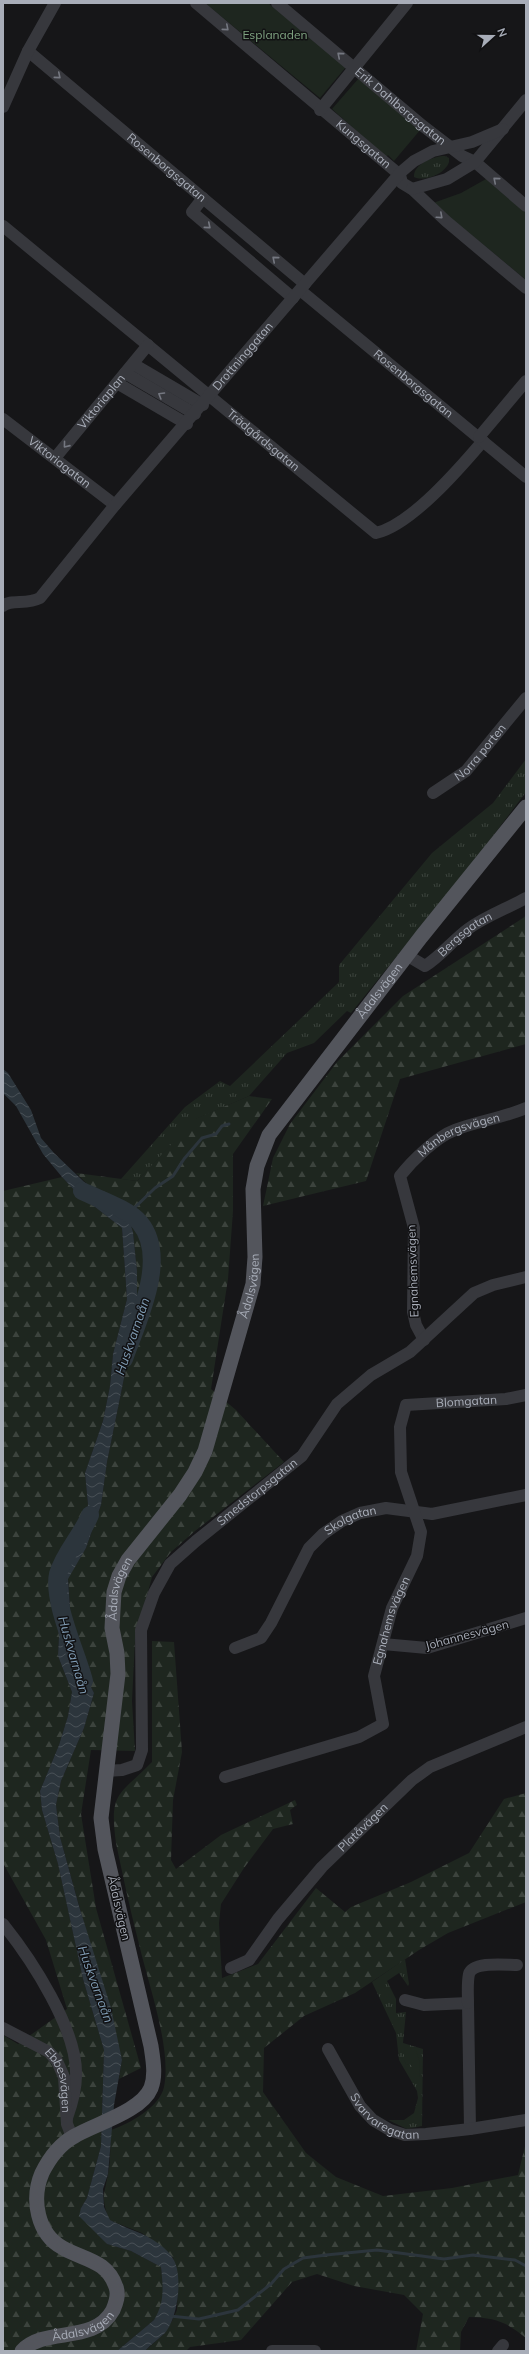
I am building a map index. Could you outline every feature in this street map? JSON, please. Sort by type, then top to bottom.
[{"type":"main road","name":"Ådalsvägen","points":[[22,2351],[33,2343],[85,2331],[100,2325],[110,2315],[116,2303],[117,2290],[113,2278],[103,2266],[62,2248],[54,2241],[42,2226],[37,2210],[37,2192],[42,2174],[58,2149],[77,2134],[137,2105],[151,2088],[154,2072],[151,2046],[101,1818],[118,1674],[117,1653],[112,1628],[114,1592],[119,1576],[128,1560],[180,1495],[195,1472],[205,1451],[253,1284],[256,1257],[253,1189],[268,1135],[526,807]]},
{"type":"street","points":[[3,107],[28,51],[54,3]]},
{"type":"street","name":"Kungsgatan","points":[[196,3],[320,110],[400,175],[400,181],[526,288]]},
{"type":"street","name":"Erik Dahlbergsgatan","points":[[277,3],[451,148],[462,156],[475,162],[526,206]]},
{"type":"street","points":[[320,110],[407,3]]},
{"type":"street","name":"Rosenborgsgatan","points":[[28,51],[234,224],[300,290],[526,477]]},
{"type":"street","name":"Drottninggatan","points":[[388,186],[410,188],[432,184],[475,162],[526,100]]},
{"type":"street","name":"Drottninggatan","points":[[4,603],[28,603],[40,598],[115,505],[207,401],[388,186],[426,154],[440,148],[451,148],[479,140],[503,129]]},
{"type":"street","points":[[461,170],[462,156]]},
{"type":"street","points":[[203,198],[192,212],[223,238],[300,290]]},
{"type":"street","points":[[223,238],[234,224]]},
{"type":"street","name":"Trädgårdsgatan","points":[[3,226],[148,345],[207,401],[376,533],[392,528],[403,520],[462,466],[481,439]]},
{"type":"street","name":"Viktoriaplan","points":[[55,458],[148,345]]},
{"type":"street","points":[[125,373],[207,401]]},
{"type":"street","points":[[125,373],[195,414]]},
{"type":"street","points":[[125,373],[187,424]]},
{"type":"street","points":[[481,439],[526,381]]},
{"type":"street","name":"Viktoriagatan","points":[[3,419],[115,505]]},
{"type":"street","name":"Norra porten","points":[[432,793],[466,771],[523,701]]},
{"type":"street","name":"Bergsgatan","points":[[408,956],[425,966],[436,959],[466,930],[487,916],[526,898]]},
{"type":"street","name":"Månbergsvägen","points":[[400,1176],[414,1160],[454,1131],[510,1115],[526,1108]]},
{"type":"street","name":"Egnahemsvägen","points":[[400,1176],[414,1228],[413,1312],[416,1325],[424,1340]]},
{"type":"street","name":"Smedstorpsgatan","points":[[106,1771],[122,1770],[137,1765],[142,1750],[141,1630],[154,1593],[170,1564],[196,1541],[302,1456],[338,1404],[371,1375],[410,1352],[441,1326],[456,1308],[474,1293],[493,1285],[526,1277]]},
{"type":"street","name":"Blomgatan","points":[[406,1406],[506,1399],[526,1395]]},
{"type":"street","name":"Egnahemsvägen","points":[[225,1777],[359,1737],[383,1724],[374,1676],[392,1608],[417,1556],[420,1532],[401,1472],[400,1427],[406,1406]]},
{"type":"street","name":"Skolgatan","points":[[235,1648],[261,1638],[271,1623],[309,1548],[323,1534],[342,1521],[360,1513],[386,1508],[412,1510],[432,1514],[526,1495]]},
{"type":"street","name":"Johannesvägen","points":[[383,1644],[427,1648],[526,1618]]},
{"type":"street","name":"Platåvägen","points":[[231,1968],[249,1960],[278,1919],[322,1867],[412,1780],[430,1767],[526,1727]]},
{"type":"street","points":[[3,1924],[37,1971],[67,2031],[76,2075],[73,2101],[67,2118]]},
{"type":"street","points":[[470,2129],[468,2003],[470,1973],[474,1968],[480,1965],[517,1965]]},
{"type":"street","points":[[405,2000],[424,2005],[468,2003]]},
{"type":"street","name":"Ebbesvägen","points":[[3,2028],[49,2052],[57,2061],[64,2077],[67,2118],[77,2134]]},
{"type":"street","name":"Svarvaregatan","points":[[328,2049],[360,2106],[373,2120],[390,2130],[405,2135],[470,2129],[526,2120]]},
{"type":"street","points":[[272,2351],[315,2351]]},
{"type":"green space","name":"Esplanaden","points":[[205,3],[268,3],[346,67],[320,98]]},
{"type":"green space","points":[[359,78],[421,129],[394,161],[388,155],[386,157],[332,109]]},
{"type":"green space","points":[[445,156],[449,158],[449,162],[447,166],[439,173],[429,178],[414,177],[417,168],[420,165],[435,157]]},
{"type":"green space","points":[[486,179],[526,213],[526,280],[433,203],[461,193]]},
{"type":"green space","points":[[526,759],[526,792],[481,852],[351,1013],[347,1011],[314,1043],[287,1053],[249,1096],[196,1119],[137,1181],[121,1179],[185,1107],[220,1081],[230,1086],[339,982],[339,965],[432,853],[493,803]]},
{"type":"green space","points":[[526,916],[526,1044],[400,1079],[366,1181],[263,1206],[273,1158],[290,1124],[337,1062],[403,996]]},
{"type":"green space","points":[[249,1096],[272,1099],[233,1154],[233,1211],[228,1279],[211,1389],[236,1410],[284,1462],[195,1531],[171,1552],[152,1577],[135,1640],[132,1701],[135,1751],[91,1750],[81,1814],[96,1908],[141,2068],[119,2079],[122,2060],[60,1837],[56,1805],[61,1781],[84,1728],[94,1693],[73,1651],[68,1578],[86,1548],[101,1505],[107,1462],[137,1314],[137,1271],[133,1232],[128,1216],[105,1202],[76,1173],[137,1181],[195,1119]]},
{"type":"green space","points":[[62,1177],[77,1193],[122,1228],[127,1299],[113,1354],[110,1386],[103,1421],[85,1473],[88,1505],[77,1545],[64,1557],[54,1601],[59,1635],[58,1656],[72,1692],[68,1716],[59,1745],[40,1791],[42,1810],[58,1864],[83,1979],[104,2050],[101,2146],[87,2198],[81,2208],[107,2244],[131,2251],[161,2267],[164,2295],[158,2315],[154,2320],[117,2351],[3,2351],[3,2035],[18,2044],[67,2009],[46,1940],[3,1863],[3,1191]]},
{"type":"green space","points":[[152,1641],[174,1642],[182,1752],[173,1800],[171,1860],[176,1869],[221,1835],[295,1800],[297,1805],[290,1810],[293,1824],[273,1829],[244,1868],[221,1904],[219,1923],[222,1978],[258,1964],[316,1888],[345,1912],[351,1907],[411,1882],[469,1853],[504,1799],[526,1793],[526,1902],[448,1933],[419,1950],[355,1993],[304,2016],[264,2048],[263,2092],[306,2153],[336,2177],[383,2196],[452,2188],[518,2175],[526,2142],[526,2338],[506,2324],[486,2318],[469,2317],[461,2332],[460,2351],[416,2351],[423,2314],[404,2295],[354,2286],[317,2274],[292,2282],[241,2340],[190,2347],[186,2351],[145,2351],[165,2333],[177,2310],[178,2277],[173,2257],[142,2233],[109,2220],[104,2197],[110,2163],[111,2130],[126,2124],[143,2114],[157,2101],[164,2087],[166,2072],[165,2054],[158,2016],[130,1906],[116,1843],[114,1826],[114,1813],[119,1796],[124,1789],[152,1762]]},
{"type":"green space","points":[[405,1959],[409,1984],[408,1986],[399,1973],[387,1981],[396,1999],[396,2013],[406,2012],[403,2043],[423,2049],[422,2126],[407,2129],[388,2120],[404,2120],[414,2113],[418,2098],[417,2091],[399,2060],[396,2033],[372,1982]]},
{"type":"green space","points":[[404,2051],[416,2051],[419,2060],[420,2077],[412,2077],[412,2065],[406,2064],[404,2060]]},
{"type":"water","name":"Huskvarnaån","points":[[3,1069],[8,1073],[31,1110],[41,1138],[54,1153],[105,1202],[128,1216],[133,1232],[137,1271],[137,1314],[107,1462],[101,1505],[86,1548],[68,1579],[73,1651],[94,1693],[84,1728],[61,1781],[56,1805],[60,1837],[79,1906],[111,2008],[122,2060],[114,2105],[108,2174],[103,2189],[104,2207],[110,2220],[147,2236],[164,2248],[176,2264],[178,2274],[178,2295],[170,2326],[165,2333],[145,2351],[117,2351],[154,2320],[158,2313],[162,2301],[161,2267],[131,2251],[107,2244],[79,2216],[81,2208],[87,2198],[101,2146],[104,2050],[83,1979],[58,1864],[42,1810],[40,1791],[59,1745],[68,1716],[72,1692],[58,1656],[59,1635],[54,1601],[64,1557],[77,1545],[88,1505],[85,1473],[103,1421],[110,1386],[113,1354],[127,1299],[122,1228],[77,1193],[43,1154],[16,1106],[3,1093]]},
{"type":"waterway","points":[[128,1214],[155,1188],[173,1176],[184,1159],[202,1138],[216,1134],[222,1126],[229,1124]]},
{"type":"waterway","name":"Huskvarnaån","points":[[82,1191],[129,1213],[140,1223],[148,1237],[152,1254],[148,1290],[124,1359]]},
{"type":"waterway","name":"Huskvarnaån","points":[[84,1681],[66,1627],[57,1585],[58,1574],[64,1559],[90,1515]]},
{"type":"waterway","points":[[170,2316],[199,2319],[238,2310],[271,2284],[284,2269],[303,2258],[377,2250],[444,2259],[473,2255],[515,2260],[526,2266]]}]
